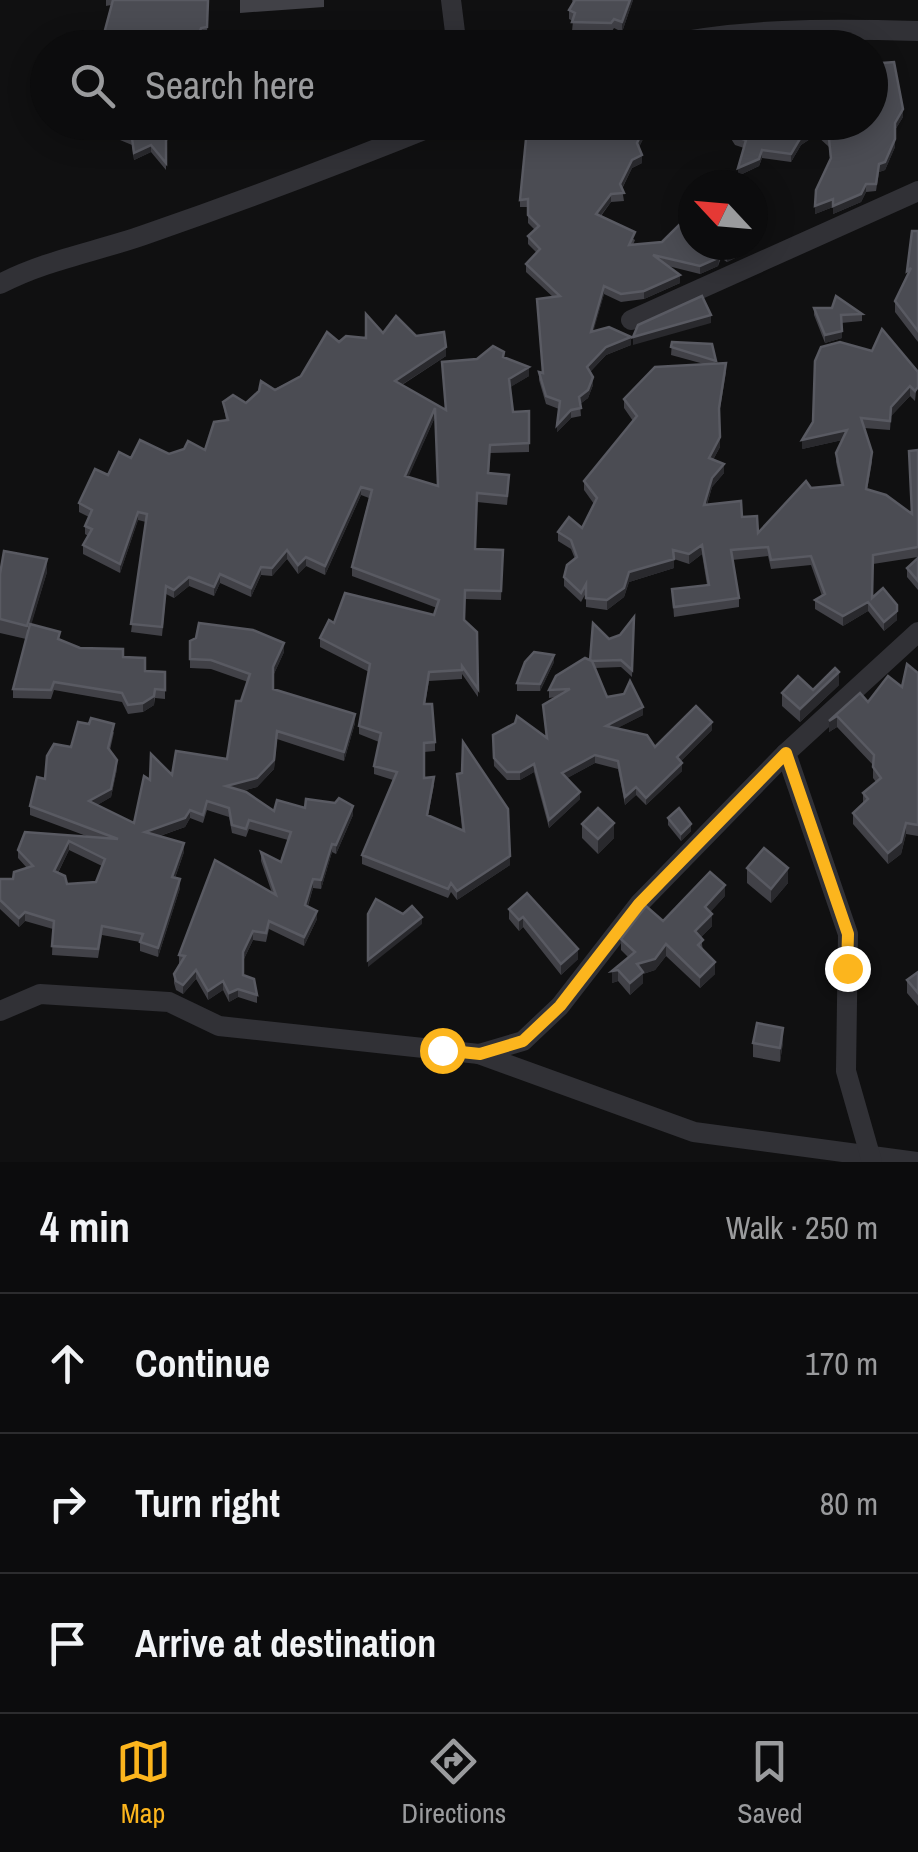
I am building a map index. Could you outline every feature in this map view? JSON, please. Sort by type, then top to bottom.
[{"type":"street","points":[[451,0],[455,30]]},
{"type":"street","points":[[773,30],[809,27],[918,31]]},
{"type":"street","points":[[0,284],[36,264],[106,248],[397,140]]},
{"type":"street","points":[[631,320],[918,191]]},
{"type":"street","points":[[480,1054],[523,1041],[560,1006],[639,904],[786,753],[918,632]]},
{"type":"street","points":[[786,753],[848,934],[846,1071],[872,1158]]},
{"type":"street","points":[[0,1011],[40,994],[169,1002],[219,1026],[480,1054],[694,1132],[778,1147],[917,1162]]},
{"type":"building","points":[[113,0],[208,0],[207,27],[200,30],[105,30]]},
{"type":"building","points":[[575,0],[630,0],[622,22],[614,19],[611,23],[572,22],[575,13],[569,10]]},
{"type":"building","points":[[888,62],[894,62],[903,109],[895,123],[895,139],[885,162],[879,164],[876,184],[866,184],[861,194],[833,206],[833,199],[815,206],[816,190],[831,158],[829,140],[888,140]]},
{"type":"building","points":[[132,140],[166,140],[166,163],[151,145],[134,153]]},
{"type":"building","points":[[526,140],[638,140],[642,155],[632,160],[620,184],[624,193],[611,194],[596,214],[635,232],[629,245],[662,242],[678,226],[678,260],[714,260],[700,266],[653,255],[680,275],[644,291],[621,294],[604,286],[591,332],[609,327],[631,337],[606,347],[587,367],[593,377],[588,390],[579,397],[581,408],[571,410],[557,425],[560,401],[546,396],[539,372],[543,373],[537,299],[560,296],[526,264],[540,249],[528,236],[539,226],[528,215],[528,199],[520,200]]},
{"type":"building","points":[[746,140],[799,140],[791,154],[762,150],[759,159],[738,168]]},
{"type":"building","points":[[912,231],[918,231],[918,331],[895,301],[911,268],[907,271]]},
{"type":"building","points":[[702,296],[711,315],[633,337],[638,325]]},
{"type":"building","points":[[836,296],[862,314],[841,315],[842,331],[825,335],[814,308],[832,308]]},
{"type":"building","points":[[366,314],[383,333],[396,316],[416,336],[444,332],[446,347],[395,381],[446,410],[442,362],[477,359],[493,346],[504,352],[503,357],[529,367],[509,379],[513,412],[529,411],[529,443],[490,445],[488,473],[509,475],[507,496],[477,493],[475,549],[503,550],[501,591],[465,590],[464,620],[477,632],[478,689],[462,666],[462,670],[429,672],[424,704],[432,704],[435,742],[424,743],[424,778],[434,777],[427,815],[464,831],[457,774],[462,773],[463,742],[508,809],[510,856],[457,891],[451,883],[448,889],[362,855],[397,772],[374,766],[381,733],[359,726],[370,664],[320,638],[329,620],[334,623],[345,593],[434,615],[439,600],[352,567],[372,490],[361,487],[325,566],[306,557],[298,565],[287,550],[272,568],[261,567],[251,588],[220,574],[214,587],[189,577],[174,590],[166,586],[162,627],[131,624],[147,514],[138,512],[120,564],[83,545],[92,529],[85,526],[92,510],[79,503],[95,469],[108,475],[119,452],[131,458],[140,440],[169,454],[184,449],[188,441],[205,450],[214,422],[228,420],[223,402],[233,395],[246,403],[259,391],[261,381],[275,390],[301,376],[327,332],[339,342],[346,336],[366,338]],"holes":[[[435,408],[438,486],[405,476]]]},
{"type":"building","points":[[882,329],[918,372],[918,387],[915,391],[910,386],[891,407],[890,421],[861,418],[872,452],[866,489],[886,495],[912,514],[909,451],[918,450],[918,547],[873,555],[872,598],[883,588],[897,605],[897,611],[884,622],[868,602],[843,616],[815,600],[825,594],[811,556],[771,560],[768,547],[731,550],[739,598],[674,607],[672,589],[709,585],[702,545],[689,554],[673,550],[674,559],[629,572],[624,588],[607,600],[586,598],[586,584],[581,593],[564,577],[567,565],[577,557],[571,540],[558,532],[569,517],[582,528],[597,498],[584,481],[637,416],[624,399],[655,367],[726,363],[719,408],[720,437],[709,458],[724,464],[712,478],[704,505],[741,501],[742,517],[757,516],[758,533],[806,481],[811,488],[843,485],[836,453],[847,430],[802,440],[813,422],[815,361],[821,347],[840,342],[872,351]]},
{"type":"building","points":[[672,342],[712,344],[716,361],[671,347]]},
{"type":"building","points":[[4,551],[47,559],[27,626],[0,619]]},
{"type":"building","points":[[918,558],[918,581],[907,568]]},
{"type":"building","points":[[634,617],[632,670],[621,660],[590,661],[593,623],[609,639],[620,635]]},
{"type":"building","points":[[199,623],[253,630],[284,643],[273,667],[273,689],[355,714],[344,752],[277,731],[274,760],[257,778],[226,786],[246,792],[274,811],[277,800],[305,808],[306,799],[335,803],[339,798],[353,806],[336,845],[332,844],[321,880],[313,879],[305,905],[317,911],[304,937],[269,921],[266,933],[253,931],[243,952],[243,975],[254,979],[257,995],[238,989],[229,993],[223,981],[208,991],[196,970],[183,985],[174,974],[185,956],[179,955],[215,860],[276,895],[261,852],[281,862],[291,832],[249,820],[246,829],[232,825],[229,808],[207,801],[203,815],[190,810],[185,818],[145,832],[184,843],[172,877],[180,879],[158,948],[140,942],[143,934],[102,926],[98,949],[52,946],[54,921],[25,912],[19,918],[0,900],[0,879],[13,879],[14,872],[33,866],[18,850],[25,832],[118,839],[30,806],[37,777],[45,779],[47,756],[54,744],[71,747],[78,722],[89,724],[91,718],[114,724],[108,748],[117,760],[111,789],[89,801],[134,823],[144,776],[150,780],[151,754],[172,775],[176,751],[227,759],[236,701],[241,701],[250,674],[211,660],[190,659],[190,641],[196,638]],"holes":[[[69,841],[105,859],[96,882],[67,884],[65,876],[54,871]]]},
{"type":"building","points":[[30,624],[60,632],[58,639],[80,648],[123,649],[123,657],[145,658],[145,671],[165,672],[165,690],[155,689],[154,696],[143,703],[128,705],[122,693],[54,682],[51,690],[13,689]]},
{"type":"building","points":[[534,652],[554,655],[540,684],[517,683],[525,662]]},
{"type":"building","points":[[585,658],[592,661],[607,697],[624,694],[630,681],[643,707],[606,726],[647,735],[655,747],[696,706],[712,722],[677,757],[682,763],[646,798],[636,787],[625,797],[618,761],[595,755],[562,773],[580,792],[549,820],[534,764],[520,772],[507,772],[494,758],[493,735],[515,723],[517,716],[547,738],[543,705],[570,689],[549,690],[556,676]]},
{"type":"building","points":[[907,664],[918,673],[918,825],[906,823],[901,842],[888,853],[853,813],[868,799],[863,793],[881,778],[873,767],[874,755],[837,716],[829,721],[860,693],[868,702],[888,676],[902,687]]},
{"type":"building","points":[[835,668],[839,672],[800,709],[782,693],[798,676],[813,690]]},
{"type":"building","points":[[598,808],[614,823],[598,839],[582,824]]},
{"type":"building","points":[[679,808],[691,824],[681,834],[668,818]]},
{"type":"building","points":[[764,848],[788,868],[771,889],[747,868]]},
{"type":"building","points":[[710,872],[725,885],[705,907],[712,914],[695,931],[703,940],[698,945],[715,962],[700,977],[666,944],[655,959],[637,964],[643,972],[630,983],[618,970],[612,971],[635,952],[621,939],[646,906],[663,921]]},
{"type":"building","points":[[527,893],[578,949],[561,964],[523,917],[519,920],[509,909]]},
{"type":"building","points":[[376,899],[403,914],[412,906],[422,917],[368,960],[368,914]]},
{"type":"building","points":[[918,972],[918,993],[907,980]]},
{"type":"building","points":[[757,1023],[783,1028],[780,1048],[753,1043]]},
{"type":"route","points":[[442,1050],[480,1054],[523,1041],[560,1006],[639,904],[786,753],[848,934],[847,968]]}]
